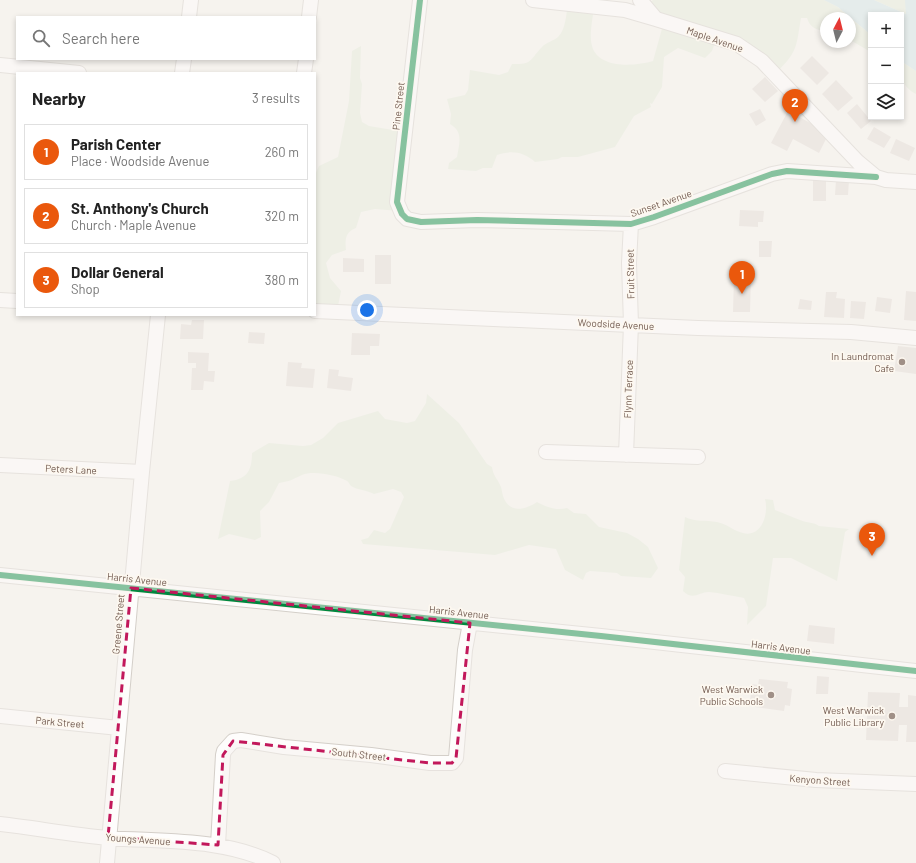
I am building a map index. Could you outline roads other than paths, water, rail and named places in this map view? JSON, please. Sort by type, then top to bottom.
[{"type":"street","points":[[189,16],[191,0]]},
{"type":"street","points":[[310,16],[311,0]]},
{"type":"street","name":"Pine Street","points":[[402,214],[397,202],[420,0]]},
{"type":"street","name":"Maple Avenue","points":[[533,0],[625,10],[725,40],[749,51],[762,61],[858,162],[876,177],[886,180],[916,182]]},
{"type":"street","points":[[640,0],[656,19]]},
{"type":"street","points":[[182,72],[184,60]]},
{"type":"street","points":[[304,72],[306,60]]},
{"type":"street","points":[[0,65],[68,72]]},
{"type":"street","name":"Sunset Avenue","points":[[402,214],[407,219],[421,222],[477,220],[631,224],[772,174],[787,171],[876,177]]},
{"type":"street","name":"Fruit Street","points":[[631,224],[631,324]]},
{"type":"street","points":[[0,300],[16,300]]},
{"type":"street","name":"Woodside Avenue","points":[[316,311],[851,332],[916,338]]},
{"type":"street","name":"Greene Street","points":[[107,863],[131,588],[158,316]]},
{"type":"street","name":"Flynn Terrace","points":[[626,455],[631,324]]},
{"type":"street","points":[[546,452],[698,457]]},
{"type":"street","name":"Peters Lane","points":[[0,465],[142,472]]},
{"type":"street","name":"Harris Avenue","points":[[0,575],[593,635],[916,671]]},
{"type":"street","name":"South Street","points":[[218,845],[223,755],[224,751],[233,741],[241,740],[284,747],[371,755],[430,764],[452,762],[456,758],[465,650],[470,623]]},
{"type":"street","name":"Park Street","points":[[0,716],[119,728]]},
{"type":"street","name":"Kenyon Street","points":[[725,771],[816,780],[916,784]]},
{"type":"street","name":"Youngs Avenue","points":[[0,824],[108,838],[218,845],[268,862]]},
{"type":"waterway","points":[[914,0],[916,30]]},
{"type":"place","name":"St. Anthony's Church","points":[[795,122]]},
{"type":"place","name":"Parish Center","points":[[742,294]]},
{"type":"place","name":"In Laundromat Cafe","points":[[902,362]]},
{"type":"place","name":"Dollar General","points":[[872,556]]},
{"type":"place","name":"West Warwick Public Schools","points":[[771,695]]},
{"type":"place","name":"West Warwick Public Library","points":[[892,716]]}]
